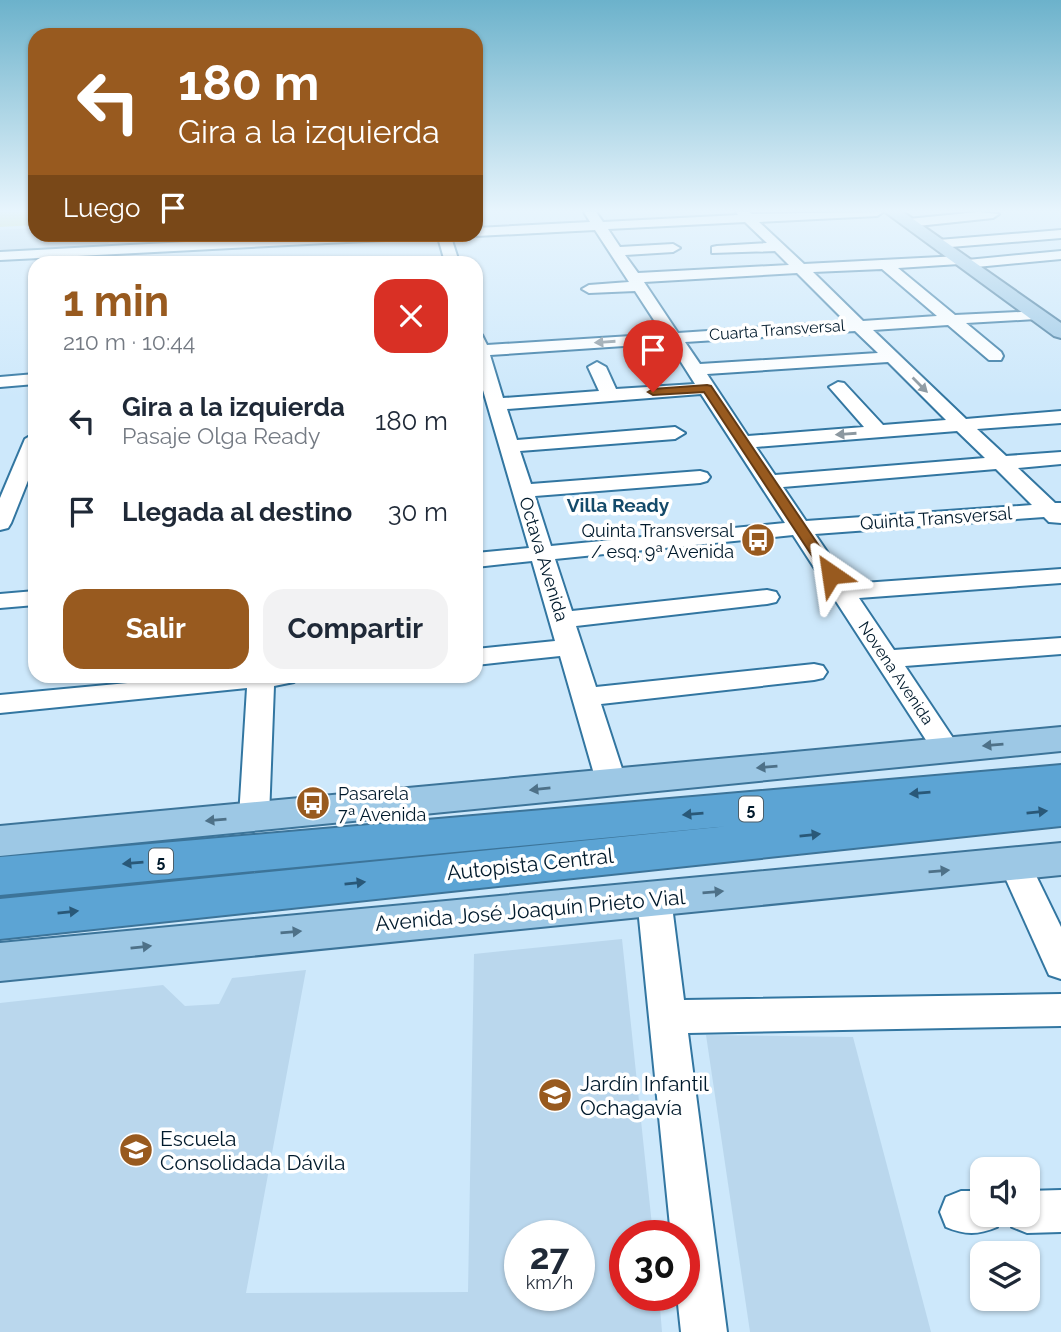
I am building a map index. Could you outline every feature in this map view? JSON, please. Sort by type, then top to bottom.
[{"type":"highway","name":"Autopista Central","points":[[0,876],[1061,780]]},
{"type":"highway","name":"Autopista Central","points":[[0,919],[1061,810]]},
{"type":"main road","points":[[980,274],[1061,332]]},
{"type":"main road","points":[[0,841],[1061,739]]},
{"type":"main road","name":"Avenida José Joaquín Prieto Vial","points":[[0,962],[1061,859]]},
{"type":"street","name":"Novena Avenida","points":[[632,274],[947,750]]},
{"type":"street","points":[[590,291],[637,282],[719,274]]},
{"type":"street","points":[[732,274],[749,291]]},
{"type":"street","points":[[806,274],[1001,463],[1057,513]]},
{"type":"street","points":[[896,274],[995,356]]},
{"type":"street","name":"Cuarta Transversal","points":[[483,346],[673,337],[1036,314]]},
{"type":"street","points":[[746,317],[759,331]]},
{"type":"street","points":[[483,412],[498,408],[610,396],[701,379],[892,357]]},
{"type":"street","points":[[597,367],[610,396]]},
{"type":"street","name":"Octava Avenida","points":[[483,377],[498,408],[611,781]]},
{"type":"street","points":[[0,382],[28,380]]},
{"type":"street","points":[[838,387],[878,431]]},
{"type":"street","points":[[742,442],[1061,417]]},
{"type":"street","points":[[509,446],[675,433]]},
{"type":"street","points":[[0,523],[28,456]]},
{"type":"street","points":[[769,482],[1061,458]]},
{"type":"street","points":[[523,491],[700,477]]},
{"type":"street","name":"Quinta Transversal","points":[[483,559],[800,528],[1057,513]]},
{"type":"street","points":[[843,592],[1061,576]]},
{"type":"street","points":[[562,620],[767,597]]},
{"type":"street","points":[[0,601],[28,599]]},
{"type":"street","points":[[887,659],[1061,646]]},
{"type":"street","points":[[483,656],[571,647]]},
{"type":"street","points":[[586,696],[814,672]]},
{"type":"street","points":[[0,704],[202,683]]},
{"type":"street","points":[[254,817],[268,683]]},
{"type":"street","points":[[1015,864],[1061,964]]},
{"type":"street","points":[[654,898],[704,1332]]},
{"type":"street","points":[[667,1017],[1061,1010]]},
{"type":"street","points":[[1040,1212],[1061,1212]]},
{"type":"shaded area","points":[[622,939],[651,1220],[609,1220],[609,1311],[660,1311],[662,1332],[0,1332],[0,1003],[163,985],[185,1006],[219,1004],[232,978],[306,970],[246,1293],[468,1292],[474,954]]},
{"type":"shaded area","points":[[706,1035],[853,1037],[931,1332],[750,1332]]},
{"type":"place","name":"Quinta Transversal / esq. 9ª Avenida","points":[[758,540]]},
{"type":"place","name":"Pasarela 7ª Avenida","points":[[313,803]]},
{"type":"place","name":"Jardín Infantil Ochagavía","points":[[555,1095]]},
{"type":"place","name":"Escuela Consolidada Dávila","points":[[136,1150]]},
{"type":"district","name":"Villa Ready","points":[[618,505]]},
{"type":"route","points":[[653,392],[707,388],[831,574]]}]
